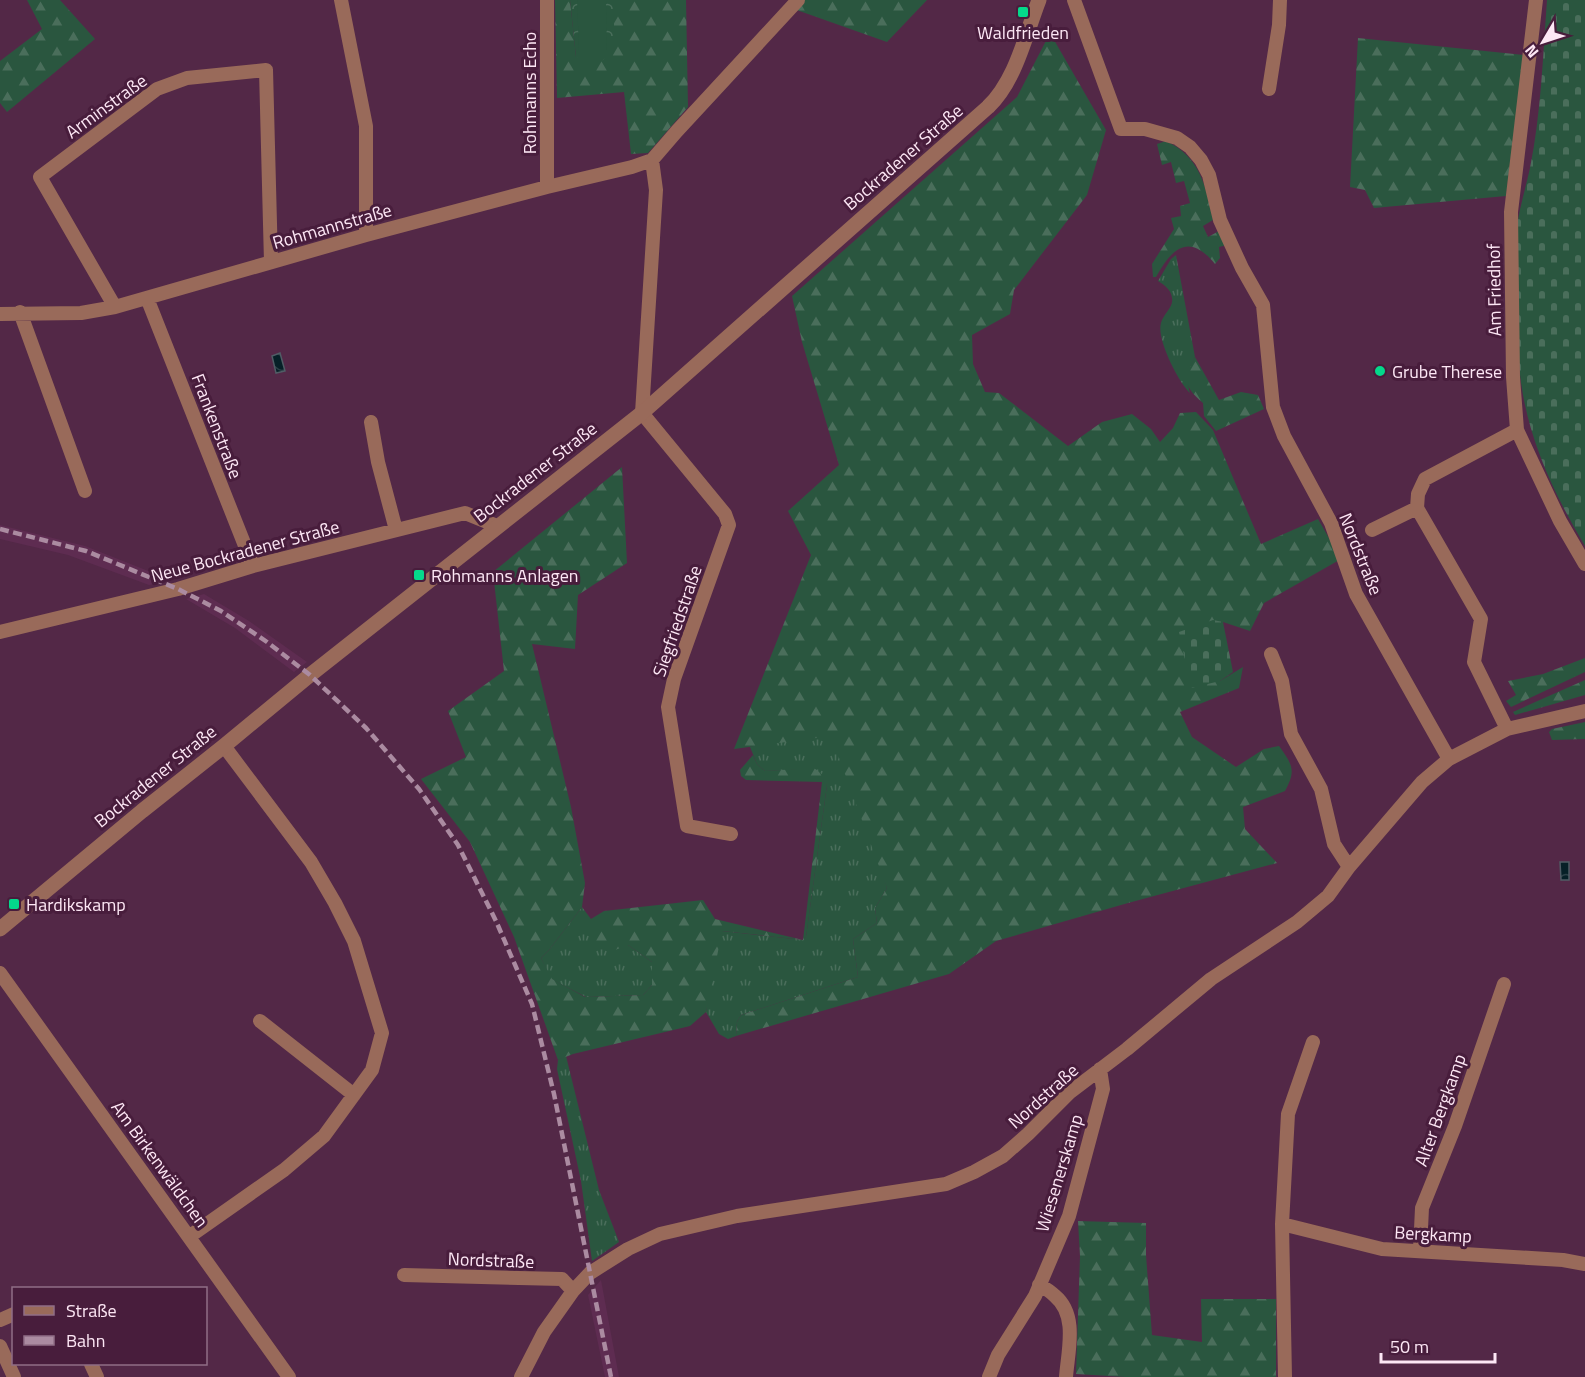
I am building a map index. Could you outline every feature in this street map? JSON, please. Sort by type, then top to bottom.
[{"type":"street","points":[[340,0],[366,126],[366,235]]},
{"type":"street","name":"Rohmanns Echo","points":[[547,0],[547,187]]},
{"type":"street","points":[[642,413],[656,190],[652,160],[798,0]]},
{"type":"street","name":"Bockradener Straße","points":[[0,929],[310,675],[642,413],[998,97],[1007,84],[1039,0]]},
{"type":"street","name":"Nordstraße","points":[[1074,0],[1121,129],[1145,129],[1177,138],[1190,147],[1201,160],[1209,175],[1220,220],[1242,268],[1263,305],[1273,407],[1284,436],[1330,523],[1356,594],[1449,759]]},
{"type":"street","points":[[1269,88],[1279,25],[1280,0]]},
{"type":"street","name":"Am Friedhof","points":[[1536,0],[1510,212],[1513,377],[1517,430],[1560,521],[1585,564]]},
{"type":"street","name":"Arminstraße","points":[[116,307],[40,177],[157,89],[187,78],[266,70],[271,262]]},
{"type":"street","name":"Rohmannstraße","points":[[0,314],[81,313],[116,307],[366,235],[652,160]]},
{"type":"street","name":"Frankenstraße","points":[[147,298],[253,566]]},
{"type":"street","points":[[20,312],[86,491]]},
{"type":"street","name":"Siegfriedstraße","points":[[642,413],[725,514],[729,525],[674,679],[669,707],[687,826],[731,834]]},
{"type":"street","points":[[371,422],[378,462],[396,530]]},
{"type":"street","points":[[1507,729],[1474,662],[1481,619],[1417,508],[1418,494],[1425,479],[1517,430]]},
{"type":"street","points":[[1372,530],[1417,508]]},
{"type":"street","name":"Neue Bockradener Straße","points":[[0,632],[178,589],[253,566],[465,513],[497,526]]},
{"type":"street","points":[[1271,654],[1282,681],[1291,734],[1321,789],[1334,844],[1349,867]]},
{"type":"street","name":"Nordstraße","points":[[521,1377],[544,1332],[573,1291],[590,1273],[628,1249],[660,1234],[736,1216],[946,1184],[1003,1156],[1068,1093],[1211,979],[1297,922],[1328,896],[1349,867],[1422,782],[1449,759],[1507,729],[1585,711]]},
{"type":"street","points":[[190,1236],[284,1170],[324,1136],[372,1070],[382,1033],[354,941],[311,861],[224,746]]},
{"type":"street","name":"Am Birkenwäldchen","points":[[0,973],[289,1377]]},
{"type":"street","name":"Alter Bergkamp","points":[[1420,1250],[1422,1208],[1455,1126],[1504,984]]},
{"type":"street","points":[[260,1021],[354,1095]]},
{"type":"street","points":[[1285,1377],[1282,1224],[1288,1114],[1313,1042]]},
{"type":"street","name":"Wiesenerskamp","points":[[989,1377],[998,1355],[1035,1296],[1069,1216],[1102,1089],[1100,1069]]},
{"type":"street","name":"Bergkamp","points":[[1282,1224],[1382,1249],[1563,1260],[1585,1264]]},
{"type":"street","name":"Nordstraße","points":[[404,1275],[562,1280],[573,1291]]},
{"type":"street","points":[[1039,1285],[1056,1296],[1066,1309],[1070,1331],[1066,1377]]},
{"type":"street","points":[[0,1346],[14,1377]]},
{"type":"shaded area","points":[[0,525],[85,546],[171,580],[149,585],[68,555],[0,539]]},
{"type":"shaded area","points":[[204,594],[249,621],[307,662],[294,672],[235,628],[186,599]]},
{"type":"shaded area","points":[[601,1280],[619,1377],[605,1377],[588,1295]]},
{"type":"green space","points":[[27,0],[60,0],[95,39],[7,112],[0,103],[0,61],[42,29]]},
{"type":"green space","points":[[555,0],[570,0],[576,57],[614,48],[614,0],[686,0],[688,107],[648,153],[631,154],[624,92],[557,98]]},
{"type":"green space","points":[[570,0],[614,0],[614,48],[602,61],[576,57]]},
{"type":"green space","points":[[577,0],[606,0],[607,51],[579,51]]},
{"type":"green space","points":[[791,0],[927,0],[887,42],[791,8]]},
{"type":"green space","points":[[1547,0],[1585,0],[1585,546],[1547,474],[1540,455],[1527,415],[1518,358],[1516,235],[1537,127]]},
{"type":"green space","points":[[1050,33],[1106,130],[1087,195],[1014,290],[1010,314],[972,335],[973,364],[985,392],[999,393],[1068,446],[1102,422],[1132,414],[1151,429],[1160,442],[1173,428],[1180,413],[1196,412],[1213,430],[1261,544],[1318,519],[1341,559],[1264,603],[1250,631],[1223,622],[1220,681],[1243,667],[1239,688],[1180,712],[1192,737],[1236,767],[1264,749],[1279,746],[1287,758],[1292,773],[1285,791],[1243,807],[1245,829],[1277,863],[996,941],[949,974],[736,1036],[737,1022],[741,1015],[858,977],[853,939],[877,923],[875,908],[887,888],[831,736],[734,749],[811,555],[788,511],[839,465],[802,342],[792,296],[1017,97]]},
{"type":"green space","points":[[1358,38],[1524,55],[1506,196],[1374,208],[1365,190],[1350,187]]},
{"type":"green space","points":[[1166,141],[1187,155],[1200,174],[1213,220],[1203,226],[1208,237],[1219,231],[1227,245],[1219,247],[1220,258],[1215,264],[1197,248],[1189,246],[1182,248],[1168,258],[1156,277],[1153,277],[1152,264],[1174,229],[1171,218],[1181,216],[1180,206],[1190,203],[1184,181],[1176,183],[1171,162],[1162,165],[1157,144]]},
{"type":"green space","points":[[1176,255],[1195,357],[1189,375],[1190,393],[1180,380],[1165,350],[1160,330],[1162,320],[1172,301],[1169,290],[1158,281],[1171,259]]},
{"type":"green space","points":[[1195,357],[1219,400],[1241,392],[1258,395],[1264,409],[1216,431],[1204,416],[1203,403],[1187,383],[1188,372]]},
{"type":"green space","points":[[622,467],[627,563],[578,595],[575,649],[532,644],[571,807],[585,883],[582,907],[541,958],[552,979],[585,997],[643,995],[652,985],[652,962],[628,945],[615,950],[593,944],[591,919],[604,911],[703,900],[715,919],[802,940],[722,931],[706,1012],[690,1026],[573,1054],[558,1060],[514,937],[470,842],[421,779],[466,757],[448,711],[504,671],[493,572]]},
{"type":"green space","points":[[1213,620],[1223,622],[1233,672],[1220,681],[1191,688],[1179,632]]},
{"type":"green space","points":[[1585,658],[1585,672],[1511,707],[1506,701],[1516,695],[1508,681],[1543,674]]},
{"type":"green space","points":[[1585,680],[1585,695],[1515,715],[1513,712]]},
{"type":"green space","points":[[840,717],[887,888],[875,908],[877,923],[853,939],[858,977],[741,1015],[737,1022],[736,1036],[728,1039],[719,1034],[706,1012],[716,934],[722,931],[803,940],[806,937],[827,785],[814,769],[765,771],[757,764],[750,747],[826,719]]},
{"type":"green space","points":[[1585,722],[1585,739],[1552,740],[1549,732],[1552,729]]},
{"type":"green space","points":[[753,755],[757,764],[765,771],[814,768],[823,775],[827,785],[806,937],[803,940],[822,782],[746,780],[741,776],[740,770]]},
{"type":"green space","points":[[582,907],[591,919],[591,936],[628,945],[652,962],[652,985],[643,995],[586,997],[551,979],[541,958]]},
{"type":"green space","points":[[566,1056],[599,1190],[619,1242],[592,1261],[581,1181],[557,1069],[558,1060]]},
{"type":"green space","points":[[1078,1221],[1146,1223],[1152,1335],[1202,1342],[1201,1299],[1276,1299],[1276,1377],[1126,1377],[1076,1374],[1080,1256]]},
{"type":"water","points":[[280,353],[285,371],[276,373],[272,356]]},
{"type":"water","points":[[1560,862],[1569,862],[1569,880],[1561,880]]},
{"type":"railway","points":[[0,529],[86,551],[178,589],[221,611],[310,675],[366,728],[419,789],[458,845],[496,921],[532,1004],[554,1094],[611,1377]]},
{"type":"place","name":"Waldfrieden","points":[[1023,12]]},
{"type":"place","name":"Grube Therese","points":[[1380,371]]},
{"type":"place","name":"Rohmanns Anlagen","points":[[419,575]]},
{"type":"place","name":"Hardikskamp","points":[[14,904]]}]
